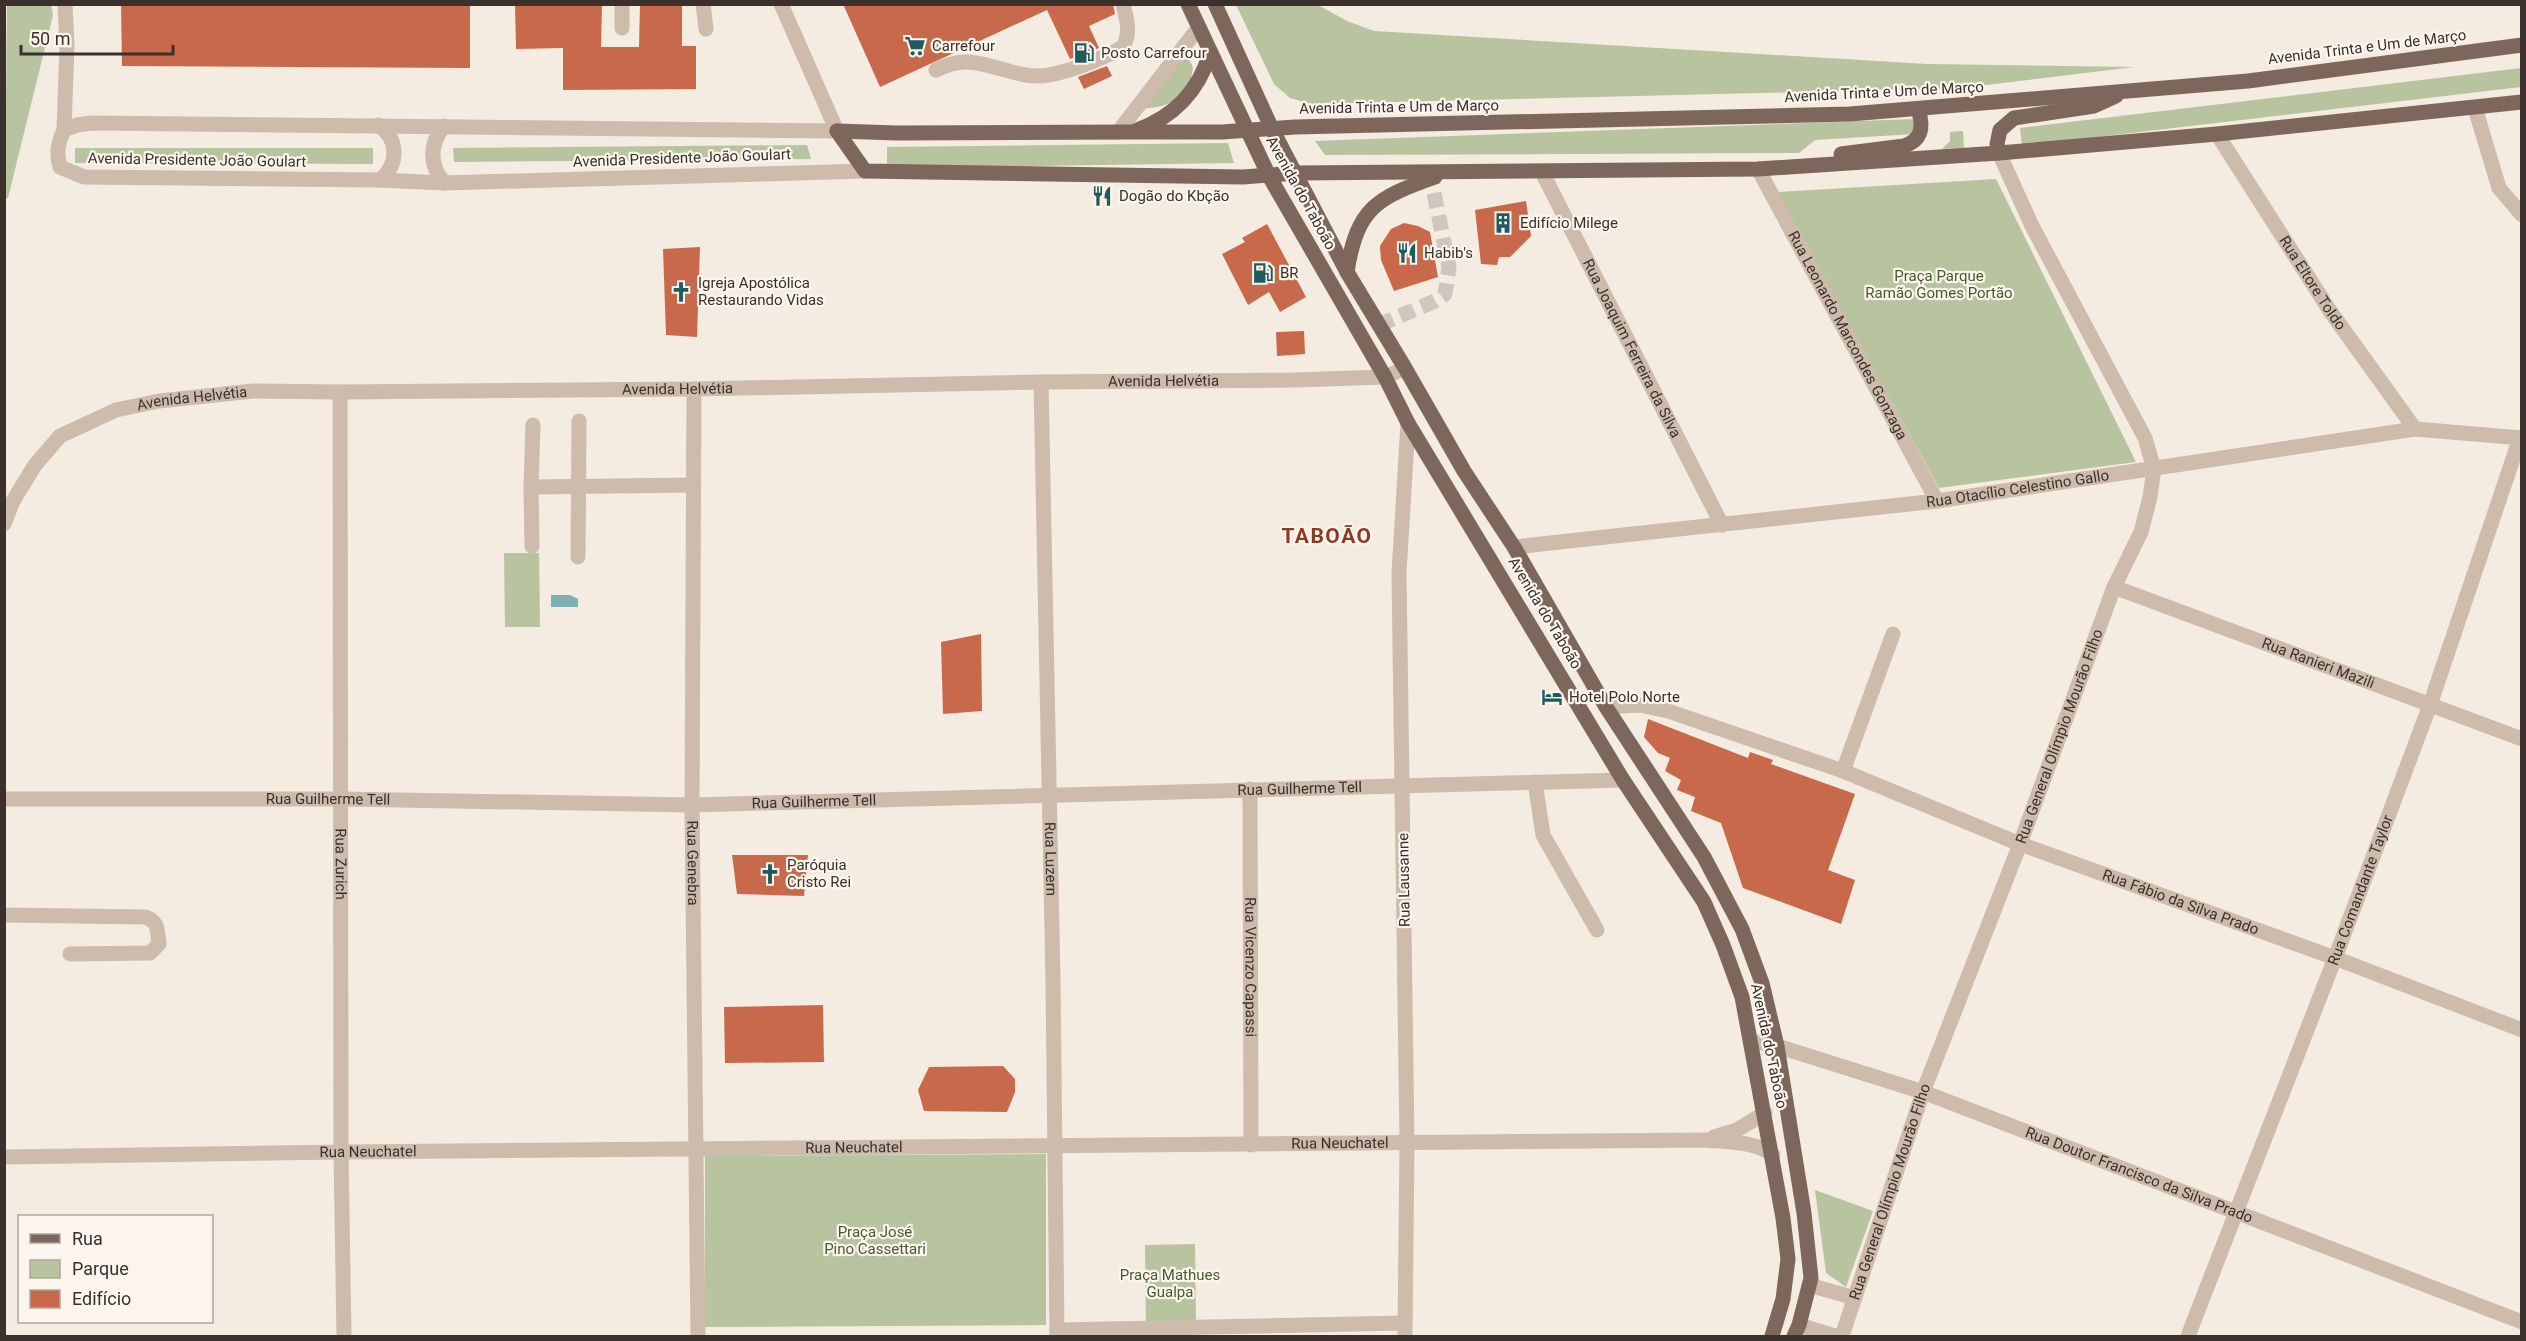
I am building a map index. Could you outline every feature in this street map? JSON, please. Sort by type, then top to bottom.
[{"type":"main road","name":"Avenida do Taboão","points":[[1188,4],[1269,176],[1385,377],[1408,423],[1623,780],[1704,902],[1723,945],[1742,997],[1773,1155],[1788,1259],[1783,1299],[1772,1336]]},
{"type":"main road","name":"Avenida do Taboão","points":[[1215,4],[1272,129],[1347,272],[1464,471],[1514,547],[1606,707],[1704,857],[1742,929],[1762,983],[1777,1046],[1804,1213],[1811,1278],[1796,1330]]},
{"type":"main road","name":"Avenida Trinta e Um de Março","points":[[1246,130],[1850,114],[2248,81],[2522,45]]},
{"type":"main road","points":[[1124,132],[1156,122],[1182,104],[1199,81],[1210,53]]},
{"type":"main road","points":[[1998,153],[2000,130],[2014,118],[2094,106],[2127,91]]},
{"type":"main road","points":[[1297,173],[1758,169],[1998,153],[2217,134],[2522,102]]},
{"type":"main road","points":[[1798,166],[1836,155],[1913,143],[1919,138],[1921,131],[1918,109]]},
{"type":"main road","name":"Avenida Presidente João Goulart","points":[[837,130],[897,133],[1246,130]]},
{"type":"main road","points":[[837,130],[865,171]]},
{"type":"main road","name":"Avenida Presidente João Goulart","points":[[865,171],[1269,176],[1297,173]]},
{"type":"main road","points":[[1347,272],[1352,242],[1362,222],[1376,204],[1396,192],[1446,173]]},
{"type":"street","points":[[64,130],[67,45],[65,4]]},
{"type":"street","points":[[622,4],[622,28]]},
{"type":"street","points":[[704,4],[705,29]]},
{"type":"street","points":[[781,4],[837,130]]},
{"type":"street","points":[[936,70],[947,64],[974,61],[1035,76],[1055,74],[1123,46],[1128,36],[1123,4]]},
{"type":"street","points":[[1124,132],[1199,27]]},
{"type":"street","points":[[2475,108],[2499,188],[2522,216]]},
{"type":"street","name":"Avenida Presidente João Goulart","points":[[837,130],[92,123],[64,130],[57,156],[60,167],[84,177],[380,180],[444,183],[865,171]]},
{"type":"street","points":[[378,125],[391,138],[395,156],[389,171],[380,180]]},
{"type":"street","points":[[444,126],[436,136],[431,151],[435,167],[444,183]]},
{"type":"street","name":"Rua Eltore Toldo","points":[[2217,134],[2330,311],[2415,429]]},
{"type":"street","name":"Rua General Olímpio Mourão Filho","points":[[1842,1336],[1923,1092],[2020,844],[2114,587],[2141,532],[2154,469],[2145,438],[2032,226],[1998,153]]},
{"type":"street","name":"Rua Leonardo Marcondes Gonzaga","points":[[1758,169],[1937,501]]},
{"type":"street","name":"Rua Joaquim Ferreira da Silva","points":[[1542,172],[1722,525]]},
{"type":"street","name":"Avenida Helvétia","points":[[4,524],[14,501],[35,465],[60,436],[116,410],[159,401],[253,391],[694,389],[1041,382],[1295,381],[1385,377],[1405,368]]},
{"type":"street","name":"Rua Luzern","points":[[1041,382],[1056,1146],[1057,1333]]},
{"type":"street","name":"Rua Genebra","points":[[694,389],[692,805],[698,1336]]},
{"type":"street","name":"Rua Zurich","points":[[340,392],[341,1152],[344,1336]]},
{"type":"street","points":[[578,557],[579,421]]},
{"type":"street","name":"Rua Lausanne","points":[[1405,1330],[1407,1142],[1399,573],[1408,423]]},
{"type":"street","points":[[532,546],[533,424]]},
{"type":"street","name":"Rua Otacílio Celestino Gallo","points":[[1514,547],[1937,501],[2415,429],[2521,438]]},
{"type":"street","name":"Rua Comandante Taylor","points":[[2188,1336],[2335,958],[2430,705],[2521,438]]},
{"type":"street","points":[[531,487],[694,485]]},
{"type":"street","name":"Rua Ranieri Mazili","points":[[2114,587],[2522,739]]},
{"type":"street","points":[[1843,771],[1893,634]]},
{"type":"street","name":"Rua Fábio da Silva Prado","points":[[1606,707],[1640,705],[1668,711],[1843,771],[2020,844],[2335,958],[2522,1030]]},
{"type":"street","name":"Rua Guilherme Tell","points":[[4,799],[341,799],[692,805],[1623,780]]},
{"type":"street","points":[[1535,782],[1543,835],[1597,930]]},
{"type":"street","name":"Rua Vicenzo Capassi","points":[[1250,789],[1251,1145]]},
{"type":"street","points":[[4,915],[145,917],[153,919],[157,924],[159,944],[150,953],[70,954]]},
{"type":"street","name":"Rua Doutor Francisco da Silva Prado","points":[[1751,1041],[1777,1046],[1923,1092],[2522,1322]]},
{"type":"street","name":"Rua Neuchatel","points":[[1706,1140],[1737,1130],[1765,1113]]},
{"type":"street","name":"Rua Neuchatel","points":[[4,1157],[695,1148],[1706,1140],[1740,1143],[1767,1150],[1773,1155]]},
{"type":"street","points":[[1809,1285],[1855,1298]]},
{"type":"street","points":[[1057,1333],[1405,1330]]},
{"type":"street","points":[[1796,1330],[1835,1336]]},
{"type":"green space","points":[[7,5],[51,5],[53,15],[8,198],[5,199]]},
{"type":"green space","points":[[1236,5],[1318,5],[1347,21],[1374,31],[1927,64],[2134,67],[1961,88],[1311,104],[1290,98],[1274,84]]},
{"type":"green space","points":[[1185,50],[1193,68],[1190,83],[1171,103],[1140,109]]},
{"type":"green space","points":[[2521,68],[2521,87],[2022,146],[2020,128]]},
{"type":"green space","points":[[1915,119],[1915,134],[1815,140],[1799,153],[1325,155],[1315,141]]},
{"type":"green space","points":[[1963,131],[1964,148],[1942,149],[1950,141],[1950,132]]},
{"type":"green space","points":[[1228,143],[1234,163],[887,168],[887,147]]},
{"type":"green space","points":[[807,145],[811,159],[454,162],[453,148]]},
{"type":"green space","points":[[75,148],[373,148],[373,164],[75,163]]},
{"type":"green space","name":"Praça Parque Ramão Gomes Portão","points":[[1996,179],[2136,462],[1939,488],[1777,192]]},
{"type":"green space","points":[[504,553],[539,553],[540,627],[505,627]]},
{"type":"green space","name":"Praça José Pino Cassettari","points":[[1046,1154],[1046,1325],[705,1327],[705,1156]]},
{"type":"green space","points":[[1815,1190],[1873,1211],[1846,1287],[1826,1273]]},
{"type":"green space","name":"Praça Mathues Gualpa","points":[[1195,1244],[1196,1323],[1146,1324],[1145,1245]]},
{"type":"water","points":[[551,595],[570,595],[578,599],[578,607],[551,607]]},
{"type":"building","points":[[121,4],[470,4],[470,68],[122,66]]},
{"type":"building","points":[[515,4],[602,4],[601,47],[639,47],[640,4],[682,4],[682,46],[696,46],[696,89],[563,90],[563,48],[516,49]]},
{"type":"building","name":"Carrefour","points":[[843,4],[1113,4],[1115,14],[1089,26],[1099,48],[1070,59],[1047,10],[880,87]]},
{"type":"building","points":[[1107,66],[1112,76],[1084,89],[1078,77]]},
{"type":"building","name":"Edifício Milege","points":[[1526,201],[1531,236],[1510,257],[1499,257],[1497,265],[1481,264],[1475,210]]},
{"type":"building","name":"Habib's","points":[[1404,223],[1430,232],[1438,277],[1394,291],[1381,260],[1380,246],[1391,229]]},
{"type":"building","name":"BR","points":[[1267,224],[1306,297],[1280,312],[1269,292],[1248,305],[1222,254],[1245,242],[1242,238]]},
{"type":"building","name":"Igreja Apostólica Restaurando Vidas","points":[[700,247],[697,337],[666,335],[663,249]]},
{"type":"building","points":[[1304,331],[1305,354],[1277,356],[1276,332]]},
{"type":"building","points":[[981,634],[982,711],[943,714],[941,642]]},
{"type":"building","points":[[1648,719],[1748,758],[1750,752],[1773,760],[1771,764],[1855,794],[1828,870],[1855,880],[1841,924],[1743,888],[1721,823],[1691,811],[1695,797],[1677,790],[1681,780],[1665,771],[1670,758],[1658,753],[1644,737]]},
{"type":"building","name":"Paróquia Cristo Rei","points":[[732,855],[808,855],[804,896],[737,894]]},
{"type":"building","points":[[823,1005],[824,1062],[725,1063],[724,1007]]},
{"type":"building","points":[[1003,1066],[1015,1079],[1015,1092],[1007,1112],[924,1111],[918,1090],[929,1067]]},
{"type":"tunnel","points":[[1379,325],[1435,301],[1445,294],[1449,267],[1431,178]]},
{"type":"place","name":"Carrefour","points":[[915,46]]},
{"type":"place","name":"Posto Carrefour","points":[[1084,53]]},
{"type":"place","name":"Dogão do Kbção","points":[[1102,196]]},
{"type":"place","name":"Edifício Milege","points":[[1503,223]]},
{"type":"place","name":"Habib's","points":[[1407,253]]},
{"type":"place","name":"BR","points":[[1263,273]]},
{"type":"place","name":"Igreja Apostólica Restaurando Vidas","points":[[681,292]]},
{"type":"place","name":"Hotel Polo Norte","points":[[1552,697]]},
{"type":"place","name":"Paróquia Cristo Rei","points":[[770,874]]},
{"type":"district","name":"TABOÃO","points":[[1327,536]]}]
